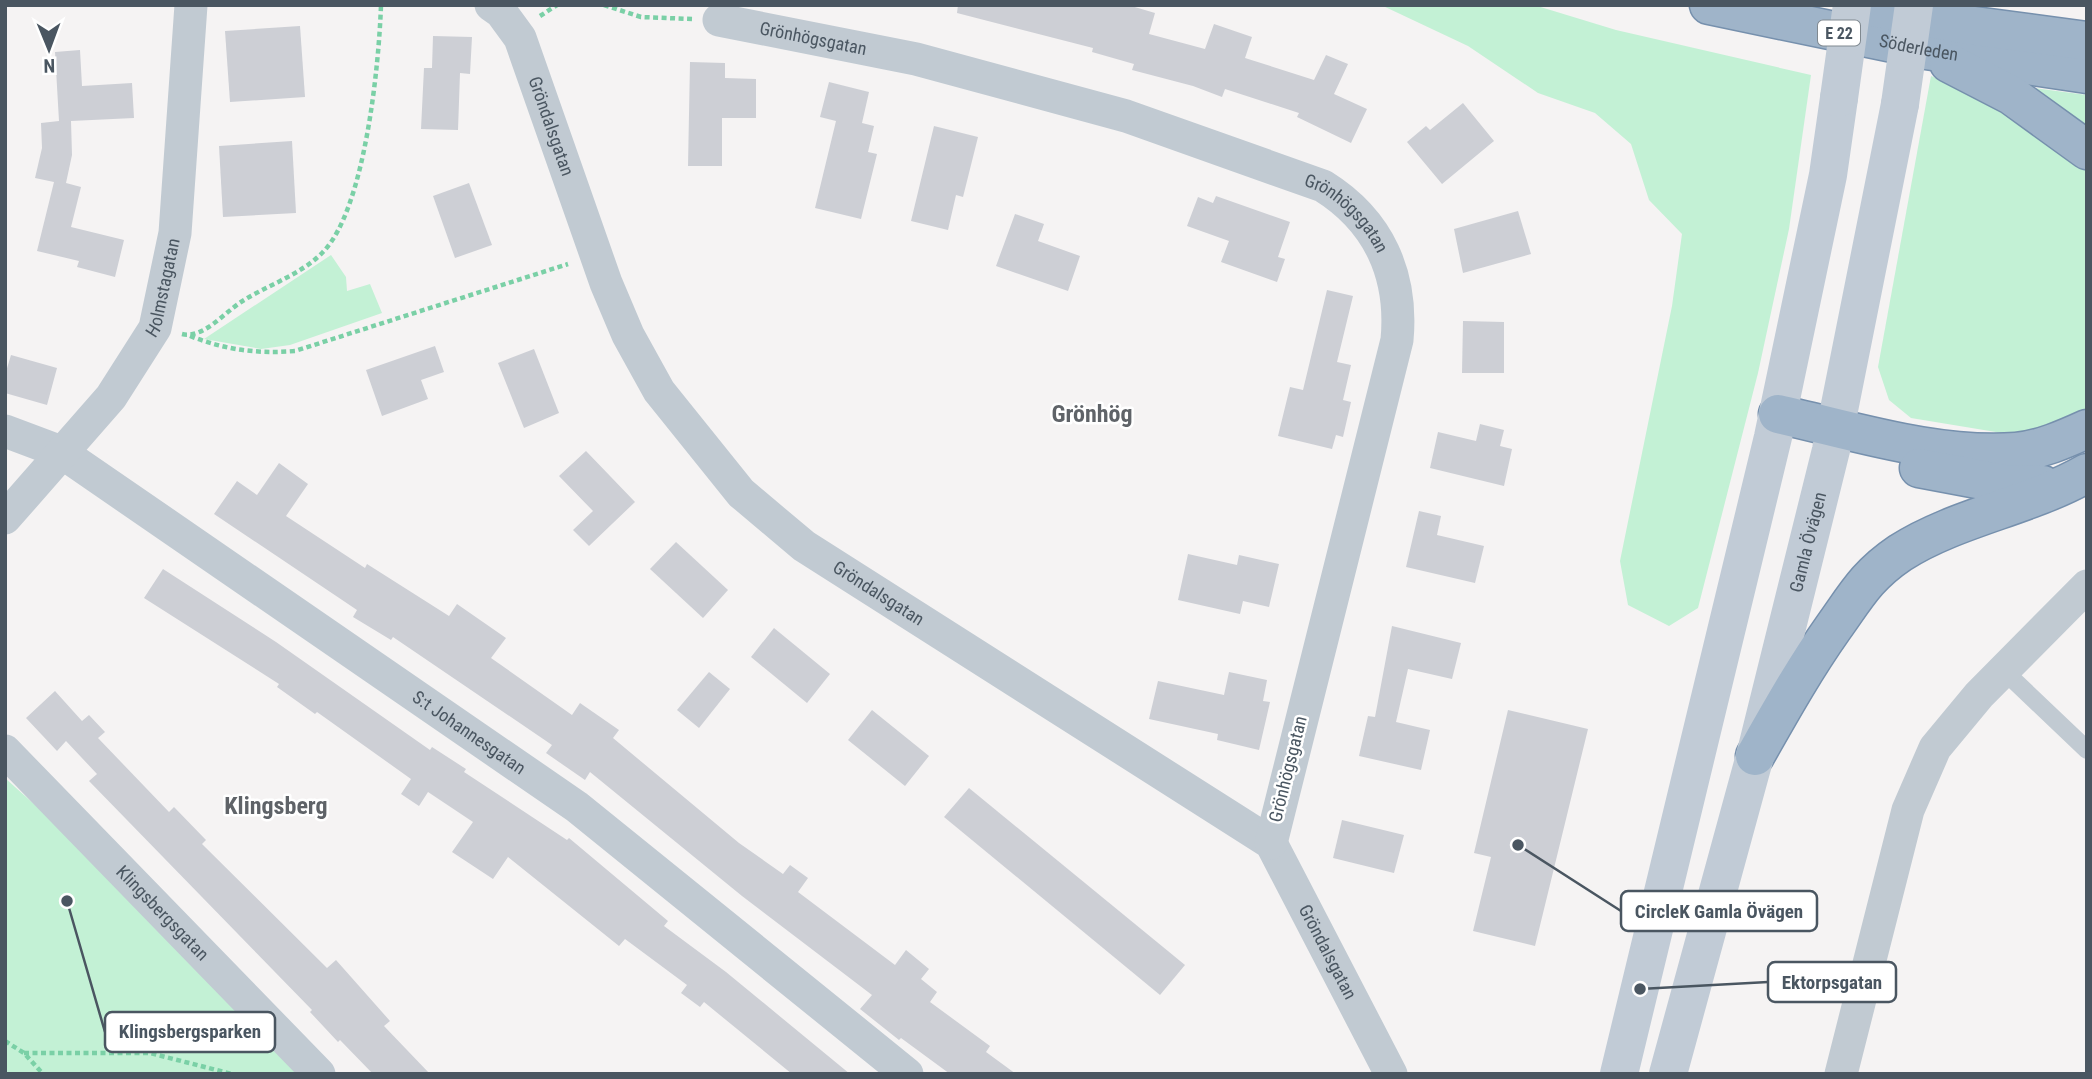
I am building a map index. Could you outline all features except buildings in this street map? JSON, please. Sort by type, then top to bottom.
[{"type":"highway","name":"Söderleden","points":[[1709,5],[1926,50],[2087,74]]},
{"type":"highway","name":"Söderleden","points":[[1862,5],[1967,25],[2087,41]]},
{"type":"highway","points":[[1926,50],[2011,95],[2087,150]]},
{"type":"highway","points":[[1775,425],[1833,438],[2004,485],[2076,479]]},
{"type":"highway","points":[[1833,438],[1980,452],[2018,452],[2058,442],[2087,429]]},
{"type":"highway","points":[[1755,756],[1809,660],[1863,582],[1901,552],[2000,507],[2076,479]]},
{"type":"main road","points":[[1619,1074],[1775,425],[1828,175],[1852,5]]},
{"type":"main road","name":"Gamla Övägen","points":[[1668,1074],[1755,756],[1833,438],[1900,104],[1914,5]]},
{"type":"street","name":"Holmstagatan","points":[[5,518],[111,397],[155,328],[175,233],[191,5]]},
{"type":"street","name":"Gröndalsgatan","points":[[491,5],[501,12],[520,38],[595,255],[628,335],[659,391],[741,493],[778,527],[1271,843],[1391,1074]]},
{"type":"street","name":"Grönhögsgatan","points":[[719,20],[916,60],[1126,116],[1323,186],[1348,202],[1365,221],[1394,278],[1400,311],[1397,340],[1271,843]]},
{"type":"street","name":"S:t Johannesgatan","points":[[5,431],[61,452],[577,807],[907,1074]]},
{"type":"street","points":[[1842,1074],[1908,810],[1935,748],[1979,695],[2087,586]]},
{"type":"street","name":"Klingsbergsgatan","points":[[5,751],[319,1074]]},
{"type":"lane","points":[[2003,670],[2087,750]]},
{"type":"path","points":[[190,336],[209,327],[242,301],[286,278],[324,252],[349,207],[355,182],[369,118],[381,5]]},
{"type":"path","points":[[604,5],[640,17],[719,20]]},
{"type":"path","points":[[155,328],[190,336],[219,347],[260,354],[295,351],[595,255]]},
{"type":"path","points":[[5,1041],[24,1053],[43,1074]]},
{"type":"path","points":[[24,1053],[150,1053],[232,1074]]},
{"type":"green space","points":[[1381,5],[1534,5],[1616,30],[1811,75],[1789,229],[1758,373],[1698,608],[1669,626],[1628,605],[1620,561],[1672,306],[1682,234],[1649,200],[1631,144],[1595,113],[1538,93],[1468,46]]},
{"type":"green space","points":[[1931,76],[2009,109],[2087,169],[2087,411],[2054,426],[2008,434],[1911,418],[1889,400],[1878,367]]},
{"type":"green space","points":[[2026,87],[2087,95],[2087,128]]},
{"type":"green space","points":[[331,255],[346,277],[347,291],[370,284],[382,313],[290,345],[261,349],[204,339]]},
{"type":"green space","points":[[5,778],[54,822],[299,1074],[5,1074]]},
{"type":"place","name":"CircleK Gamla Övägen","points":[[1518,845]]},
{"type":"place","name":"Klingsbergsparken","points":[[67,901]]},
{"type":"place","name":"Ektorpsgatan","points":[[1640,989]]},
{"type":"district","name":"Grönhög","points":[[1092,414]]},
{"type":"district","name":"Klingsberg","points":[[276,806]]}]
